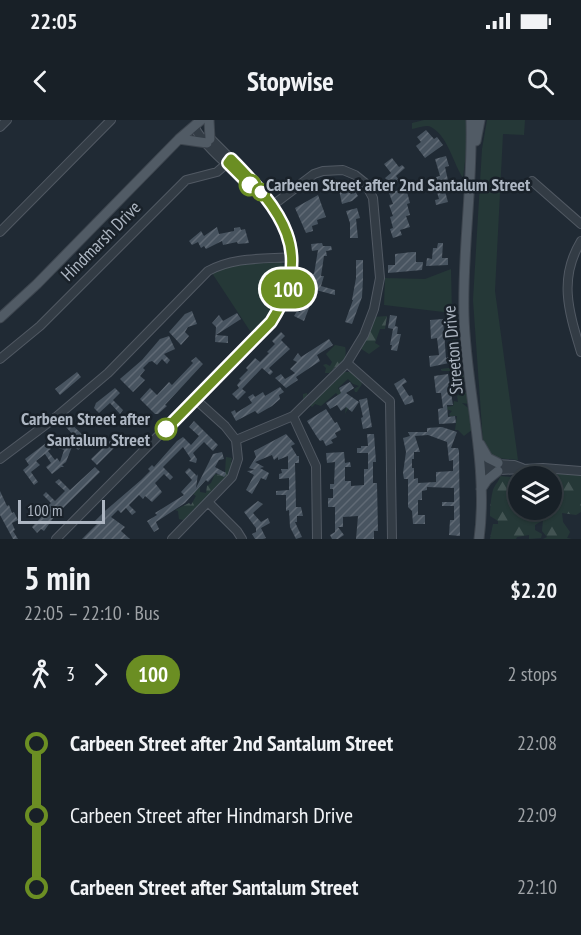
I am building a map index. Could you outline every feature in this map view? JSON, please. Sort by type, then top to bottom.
[{"type":"main road","points":[[179,139],[209,141],[210,120]]},
{"type":"main road","name":"Streeton Drive","points":[[471,120],[472,158],[464,318],[480,467],[479,539]]},
{"type":"main road","name":"Streeton Drive","points":[[472,158],[480,120]]},
{"type":"main road","name":"Hindmarsh Drive","points":[[0,318],[45,276],[179,139],[198,123]]},
{"type":"main road","points":[[478,442],[488,458],[498,467],[481,489]]},
{"type":"street","points":[[0,127],[7,120]]},
{"type":"street","points":[[0,232],[111,120]]},
{"type":"street","points":[[57,539],[271,322],[282,304],[290,282],[292,257],[288,232],[273,205],[254,185],[254,182],[209,141],[198,123]]},
{"type":"street","name":"Hindmarsh Drive","points":[[0,359],[40,326],[186,180],[217,172],[230,161]]},
{"type":"street","points":[[236,440],[293,416],[347,363],[364,336],[374,309],[380,278],[373,198],[365,183],[355,175],[343,170],[331,169],[314,174],[273,205]]},
{"type":"street","points":[[532,181],[581,224]]},
{"type":"street","points":[[581,241],[573,257],[567,286],[567,300],[581,352]]},
{"type":"street","points":[[0,459],[56,417],[108,372],[207,271],[238,260],[292,257]]},
{"type":"street","points":[[347,363],[390,401],[392,539]]},
{"type":"street","points":[[172,539],[232,477],[238,459],[236,440],[225,426],[195,399]]},
{"type":"street","points":[[293,416],[316,466],[317,539]]},
{"type":"street","points":[[480,467],[581,471]]},
{"type":"street","points":[[207,502],[237,531],[242,539]]},
{"type":"green space","points":[[424,120],[467,120],[463,178],[446,143],[437,131],[427,126],[412,129],[412,123]]},
{"type":"green space","points":[[487,120],[525,120],[524,135],[503,134],[495,291],[518,460],[484,457],[473,300],[482,149]]},
{"type":"green space","points":[[281,262],[288,269],[275,308],[252,334],[212,273],[233,265]]},
{"type":"green space","points":[[451,269],[452,313],[384,305],[385,278],[425,279]]},
{"type":"green space","points":[[387,316],[385,329],[380,329],[375,343],[380,346],[369,354],[360,348],[374,317]]},
{"type":"green space","points":[[453,339],[464,341],[460,351],[463,361],[456,367],[459,374],[465,376],[466,382],[462,386],[456,383],[454,379],[456,375],[453,371],[442,371],[441,369],[455,367]]},
{"type":"green space","points":[[335,345],[345,347],[344,361],[340,368],[335,367],[330,373],[325,373],[326,368],[323,365],[330,366],[332,362],[326,354]]},
{"type":"green space","points":[[350,372],[359,376],[362,384],[355,392],[354,389],[359,386],[348,379],[338,388],[350,405],[345,414],[346,405],[336,393],[321,406],[315,404],[312,407],[303,399],[303,394],[307,393],[308,399],[327,388],[330,382],[334,383],[338,373]]},
{"type":"green space","points":[[464,392],[470,393],[469,404],[462,403],[472,411],[473,421],[470,424],[473,429],[464,436],[455,430],[457,416],[450,416],[452,411],[446,407],[453,406],[454,401],[458,402],[457,396]]},
{"type":"green space","points":[[226,457],[232,458],[231,462],[236,465],[232,474],[229,474],[217,491],[195,511],[193,509],[194,513],[187,521],[179,519],[178,511],[175,510],[189,503],[191,505],[196,496],[193,494],[200,487],[200,492],[206,493],[207,486],[215,474],[225,473]]},
{"type":"green space","points":[[562,472],[581,474],[581,512],[576,515],[562,513]]},
{"type":"green space","points":[[500,476],[508,477],[508,520],[543,520],[535,525],[535,530],[542,534],[541,538],[529,539],[529,535],[516,539],[490,539],[493,524],[498,524],[490,513],[493,490]]},
{"type":"green space","points":[[562,513],[563,522],[570,532],[567,538],[572,539],[543,539],[547,537],[542,531],[543,520],[562,520]]},
{"type":"building","points":[[426,130],[434,139],[437,137],[443,145],[425,158],[416,146],[421,142],[417,137]]},
{"type":"building","points":[[446,156],[449,166],[445,167],[450,189],[445,191],[448,202],[436,205],[435,200],[439,199],[436,189],[439,188],[436,177],[440,176],[435,159]]},
{"type":"building","points":[[392,158],[399,167],[402,165],[405,168],[396,176],[399,180],[392,186],[385,178],[391,173],[384,164]]},
{"type":"building","points":[[409,187],[411,191],[407,192],[410,203],[407,204],[410,215],[406,216],[410,227],[400,230],[402,235],[393,238],[390,217],[393,216],[389,205],[393,204],[389,193]]},
{"type":"building","points":[[349,188],[351,194],[355,191],[358,196],[342,204],[339,190]]},
{"type":"building","points":[[318,195],[326,217],[317,220],[318,224],[312,226],[313,231],[306,233],[295,208]]},
{"type":"building","points":[[357,208],[360,218],[356,219],[358,238],[350,238],[350,223],[346,211]]},
{"type":"building","points":[[217,227],[219,234],[234,231],[234,228],[245,229],[249,243],[238,244],[237,242],[223,245],[222,241],[206,249],[204,246],[201,248],[198,242],[192,245],[189,241],[201,231],[204,236]]},
{"type":"building","points":[[322,243],[323,246],[331,246],[332,250],[326,251],[327,256],[324,256],[321,276],[324,276],[321,286],[335,290],[335,295],[316,290],[304,321],[294,316],[297,311],[300,312],[312,286],[307,284],[306,279],[310,273],[314,274],[318,250],[312,251],[311,244]]},
{"type":"building","points":[[438,243],[443,243],[442,258],[448,258],[448,265],[426,266],[427,258],[432,259],[433,248],[437,248]]},
{"type":"building","points":[[416,252],[416,262],[423,262],[422,270],[388,273],[388,265],[395,265],[395,254]]},
{"type":"building","points":[[356,260],[363,260],[362,297],[352,324],[345,322],[353,300]]},
{"type":"building","points":[[192,311],[197,324],[188,327],[185,332],[189,336],[181,345],[169,332],[185,314]]},
{"type":"building","points":[[237,313],[241,319],[216,335],[228,336],[228,343],[215,342],[216,327],[212,323],[219,315],[223,321]]},
{"type":"building","points":[[390,315],[397,316],[395,326],[398,327],[397,334],[401,334],[397,351],[391,350],[392,345],[390,345],[393,329],[388,328]]},
{"type":"building","points":[[443,319],[446,358],[449,357],[449,363],[430,367],[429,356],[439,355],[437,338],[431,339],[430,320]]},
{"type":"building","points":[[281,332],[285,336],[281,340],[290,349],[269,368],[273,372],[270,375],[262,368],[242,389],[246,392],[238,400],[232,394],[239,388],[237,385],[241,380],[239,379],[255,358],[260,362],[269,353],[267,352],[275,344],[272,341]]},
{"type":"building","points":[[169,336],[175,349],[164,354],[170,360],[167,364],[162,359],[157,365],[152,361],[149,362],[143,368],[145,370],[140,376],[145,380],[133,392],[120,379],[142,360],[160,339]]},
{"type":"building","points":[[329,339],[333,345],[317,355],[320,361],[296,377],[298,380],[286,388],[275,378],[281,374],[285,379],[295,373],[290,369],[297,362],[293,360],[298,353],[301,357]]},
{"type":"building","points":[[196,357],[203,364],[165,405],[167,406],[155,414],[140,399],[150,388],[157,395],[169,382],[172,385]]},
{"type":"building","points":[[77,372],[81,377],[60,395],[55,389]]},
{"type":"building","points":[[448,374],[453,405],[447,405],[448,417],[455,416],[456,423],[439,424],[438,409],[443,408],[441,393],[436,393],[434,376]]},
{"type":"building","points":[[404,378],[407,382],[402,385],[409,396],[412,395],[414,402],[405,405],[394,384]]},
{"type":"building","points":[[350,382],[354,388],[346,393],[359,402],[352,412],[346,407],[341,411],[337,405],[330,409],[326,403],[341,393],[339,388]]},
{"type":"building","points":[[280,387],[284,392],[279,395],[280,399],[272,406],[258,414],[255,411],[236,421],[231,412],[235,410],[236,413],[252,403],[248,397],[253,394],[255,397],[263,392],[265,396]]},
{"type":"building","points":[[115,388],[120,393],[113,400],[123,410],[120,414],[110,403],[99,413],[94,408],[96,403]]},
{"type":"building","points":[[367,398],[372,427],[363,429],[359,400]]},
{"type":"building","points":[[326,409],[341,430],[335,433],[337,437],[331,440],[333,443],[326,446],[307,421]]},
{"type":"building","points":[[194,421],[218,445],[213,451],[204,442],[193,453],[197,459],[196,463],[189,461],[191,459],[183,447],[163,467],[173,477],[170,480],[164,474],[155,483],[162,492],[152,502],[145,496],[143,499],[139,495],[129,505],[136,512],[132,515],[126,508],[121,513],[118,510],[111,517],[125,527],[121,531],[130,539],[82,539],[98,523],[95,521],[141,480],[150,471],[148,469],[152,465],[154,467],[177,441],[183,437],[191,445],[199,436],[189,427]]},
{"type":"building","points":[[70,423],[83,435],[77,441],[82,447],[78,450],[73,444],[66,462],[62,465],[64,467],[52,474],[46,467],[51,463],[45,454],[36,461],[40,465],[31,472],[38,482],[34,485],[23,470],[29,465],[25,459],[46,443],[51,449],[48,451],[55,460],[57,458],[60,462],[64,450],[53,446],[55,438],[67,442],[74,436],[66,427]]},
{"type":"building","points":[[442,427],[457,432],[451,448],[458,448],[459,451],[460,536],[449,535],[450,520],[454,520],[454,506],[442,506],[442,502],[454,502],[454,488],[427,487],[427,490],[422,491],[422,500],[418,500],[418,515],[425,515],[425,524],[413,524],[412,511],[408,507],[408,479],[404,479],[403,473],[406,452],[403,438],[410,436],[408,432],[427,432],[427,428]],"holes":[[[428,435],[447,442],[449,461],[453,460],[453,471],[436,472],[436,482],[418,483],[418,478],[414,479],[414,468],[412,468],[414,452],[420,452],[415,436]]]},
{"type":"building","points":[[286,434],[295,444],[291,446],[299,456],[299,463],[295,463],[296,507],[301,507],[303,516],[297,516],[297,522],[295,522],[302,537],[296,539],[290,527],[289,510],[286,511],[286,495],[276,495],[276,491],[289,490],[289,478],[279,479],[281,469],[288,469],[288,456],[274,460],[272,455],[255,462],[269,473],[266,480],[261,478],[252,494],[246,490],[254,475],[247,471],[255,470],[249,468],[256,457],[254,451]]},
{"type":"building","points":[[367,434],[374,434],[376,462],[373,462],[373,483],[377,483],[378,531],[374,531],[374,539],[356,539],[358,516],[343,517],[343,527],[338,527],[344,535],[338,539],[332,539],[330,535],[335,532],[335,507],[328,507],[328,498],[333,498],[333,489],[330,489],[330,484],[334,484],[335,462],[327,463],[326,453],[344,452],[345,463],[350,462],[351,467],[345,467],[345,481],[351,481],[351,486],[364,485],[364,469],[368,469],[368,453],[357,453],[357,448],[368,446]]},
{"type":"building","points":[[113,438],[120,442],[97,465],[91,459]]},
{"type":"building","points":[[222,452],[224,459],[219,460],[215,467],[226,473],[225,476],[216,473],[208,482],[206,480],[185,503],[156,522],[159,529],[154,532],[147,521],[157,515],[155,513],[184,495],[181,492],[192,480],[185,472],[189,468],[197,476],[198,474],[196,488],[213,454]]},
{"type":"building","points":[[95,467],[100,472],[54,517],[44,531],[41,529],[37,533],[32,527],[51,503],[43,495],[46,492],[55,501],[65,491],[55,482],[59,479],[70,490]]},
{"type":"building","points":[[0,491],[7,506],[9,505],[18,520],[12,523],[15,530],[13,531],[18,539],[13,539],[0,515]]},
{"type":"building","points":[[258,501],[263,504],[253,513],[261,522],[268,518],[270,523],[261,528],[266,538],[263,539],[255,539],[252,534],[256,532],[256,528],[244,512]]},
{"type":"bus line","name":"100","points":[[166,429],[271,322],[282,304],[290,282],[292,257],[288,232],[273,205],[231,159],[228,163],[250,185]]},
{"type":"place","name":"Carbeen Street after 2nd Santalum Street","points":[[250,185]]},
{"type":"place","name":"Carbeen Street after Santalum Street","points":[[166,429]]}]
